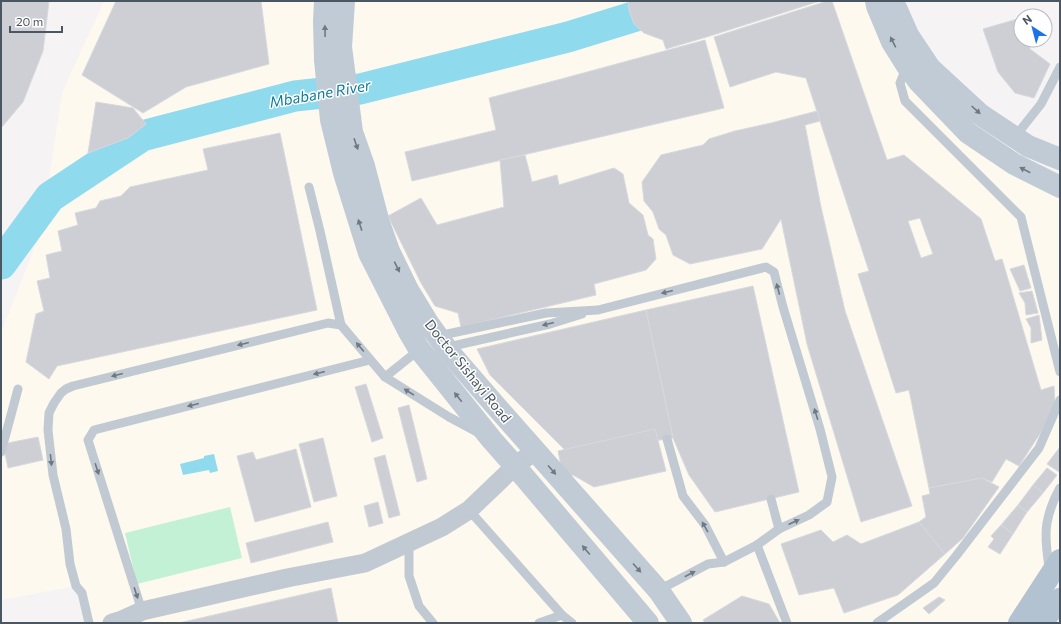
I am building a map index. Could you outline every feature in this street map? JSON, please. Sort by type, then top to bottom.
[{"type":"main road","name":"Doctor Sishayi Road","points":[[325,1],[333,53],[348,106],[352,132],[364,166],[379,223],[389,251],[408,290],[428,323],[434,350],[492,440],[648,623]]},
{"type":"main road","name":"Doctor Sishayi Road","points":[[344,1],[333,53],[330,120],[344,173],[369,253],[409,332],[434,350],[494,404],[659,591],[681,623]]},
{"type":"main road","points":[[876,1],[892,42],[919,82],[943,88]]},
{"type":"main road","points":[[893,1],[908,35],[943,88],[968,133],[1008,146],[1028,146],[1060,159]]},
{"type":"main road","points":[[1008,146],[1014,164],[1060,187]]},
{"type":"main road","points":[[1019,623],[1054,569]]},
{"type":"main road","points":[[648,623],[646,606],[650,599],[659,591]]},
{"type":"main road","points":[[1042,623],[1060,599]]},
{"type":"street","points":[[112,623],[142,612],[287,578],[365,563],[442,527],[469,510],[515,466],[535,451]]},
{"type":"lane","points":[[907,66],[900,82],[905,101],[1020,217],[1060,372]]},
{"type":"lane","points":[[1008,146],[1041,104],[1060,67]]},
{"type":"lane","points":[[309,187],[341,325],[385,377],[449,417],[492,440]]},
{"type":"lane","points":[[434,350],[550,324],[598,310],[766,267],[774,272],[783,307],[820,429],[832,477],[827,502],[808,515],[779,529],[757,545],[724,562],[708,564],[659,591]]},
{"type":"lane","points":[[385,377],[434,350],[546,313],[598,310]]},
{"type":"lane","points":[[89,623],[82,593],[76,586],[70,564],[66,529],[53,475],[48,430],[49,413],[61,393],[73,386],[320,324],[328,323],[341,325]]},
{"type":"lane","points":[[142,612],[88,440],[94,430],[370,360]]},
{"type":"lane","points":[[1,452],[18,389]]},
{"type":"lane","points":[[877,623],[934,583],[1039,448],[1060,400]]},
{"type":"lane","points":[[666,439],[683,496],[705,525],[724,562]]},
{"type":"lane","points":[[1054,569],[1046,540],[1047,524],[1054,500],[1060,488]]},
{"type":"lane","points":[[771,499],[779,529]]},
{"type":"lane","points":[[469,510],[562,615],[572,623]]},
{"type":"lane","points":[[409,542],[409,576],[420,606],[433,623]]},
{"type":"lane","points":[[757,545],[787,623]]},
{"type":"lane","points":[[539,623],[562,615]]},
{"type":"shaded area","points":[[104,1],[876,1],[968,133],[1060,187],[1060,560],[1019,623],[89,623],[76,586],[1,600],[1,333],[41,231],[62,93]]},
{"type":"green space","points":[[230,507],[242,558],[137,584],[125,533]]},
{"type":"water","points":[[214,454],[218,471],[210,473],[209,470],[183,475],[180,464]]},
{"type":"building","points":[[1,1],[49,1],[43,51],[23,102],[1,128]]},
{"type":"building","points":[[116,1],[261,1],[269,64],[186,87],[143,113],[82,75]]},
{"type":"building","points":[[628,1],[820,1],[666,49],[663,40],[644,33],[634,24],[629,10]]},
{"type":"building","points":[[827,1],[832,1],[887,160],[904,155],[981,219],[995,261],[1002,259],[1041,390],[1054,386],[1055,403],[1043,429],[1019,466],[1006,459],[992,482],[982,478],[929,488],[909,390],[896,393],[858,274],[869,271],[806,78],[776,72],[730,87],[714,37]],"holes":[[[920,218],[933,254],[921,258],[908,221]]]},
{"type":"building","points":[[1013,20],[1013,48],[1030,48],[1050,64],[1034,98],[1015,93],[998,72],[983,29]]},
{"type":"building","points":[[705,40],[724,108],[412,181],[405,152],[496,130],[489,98]]},
{"type":"building","points":[[96,102],[133,108],[146,124],[128,138],[88,153]]},
{"type":"building","points":[[817,111],[820,121],[805,125],[821,207],[845,311],[912,506],[861,522],[807,344],[781,219],[762,249],[690,264],[673,255],[666,235],[659,229],[653,212],[644,201],[642,182],[661,155],[703,145],[709,139],[735,131]]},
{"type":"building","points":[[280,133],[317,310],[57,366],[49,379],[26,362],[36,314],[44,311],[37,281],[50,278],[46,255],[62,251],[58,231],[78,225],[75,213],[96,208],[100,201],[121,196],[130,187],[208,170],[203,149]]},
{"type":"building","points":[[525,155],[532,182],[557,175],[559,185],[614,168],[623,174],[629,203],[643,215],[648,235],[653,239],[656,259],[646,270],[594,284],[596,295],[461,327],[458,313],[435,306],[421,283],[388,216],[421,198],[437,225],[504,207],[500,160]]},
{"type":"building","points":[[1024,265],[1031,288],[1020,291],[1010,269]]},
{"type":"building","points":[[753,286],[799,492],[715,512],[689,475],[673,438],[646,310]]},
{"type":"building","points":[[1032,291],[1038,313],[1026,315],[1025,303],[1019,293]]},
{"type":"building","points":[[646,310],[673,438],[569,454],[490,375],[477,349]]},
{"type":"building","points":[[1039,315],[1042,340],[1031,343],[1031,328],[1026,319]]},
{"type":"building","points":[[366,384],[383,438],[372,442],[355,387]]},
{"type":"building","points":[[409,405],[427,479],[417,482],[398,408]]},
{"type":"building","points":[[655,429],[666,471],[594,487],[573,475],[563,476],[558,451]]},
{"type":"building","points":[[38,437],[43,460],[8,468],[3,444]]},
{"type":"building","points":[[323,438],[337,496],[314,502],[299,444]]},
{"type":"building","points":[[1060,447],[1060,470],[1059,472],[1047,464]]},
{"type":"building","points":[[296,449],[311,507],[255,522],[237,456],[253,452],[256,460]]},
{"type":"building","points":[[385,455],[400,515],[389,518],[374,458]]},
{"type":"building","points":[[1047,468],[1057,475],[1043,493],[1033,485]]},
{"type":"building","points":[[982,478],[999,487],[963,538],[945,554],[919,522],[926,517],[922,496],[930,494],[929,488]]},
{"type":"building","points":[[1033,485],[1043,493],[1027,512],[1018,505]]},
{"type":"building","points":[[378,502],[383,523],[369,527],[364,506]]},
{"type":"building","points":[[1018,505],[1027,512],[1013,534],[1001,525]]},
{"type":"building","points":[[328,522],[333,542],[251,563],[246,543]]},
{"type":"building","points":[[919,522],[945,554],[898,595],[844,613],[834,588],[799,595],[781,544],[821,530],[833,542],[847,535],[861,544]]},
{"type":"building","points":[[1001,525],[1013,534],[1000,554],[988,547],[994,539],[991,536]]},
{"type":"building","points":[[331,588],[338,623],[179,623]]},
{"type":"building","points":[[742,596],[769,604],[780,623],[705,623],[703,620]]},
{"type":"building","points":[[939,597],[945,600],[929,614],[923,608]]},
{"type":"waterway","name":"Mbabane River","points":[[1,264],[50,197],[142,136],[295,96],[360,89],[568,37],[685,1]]}]
